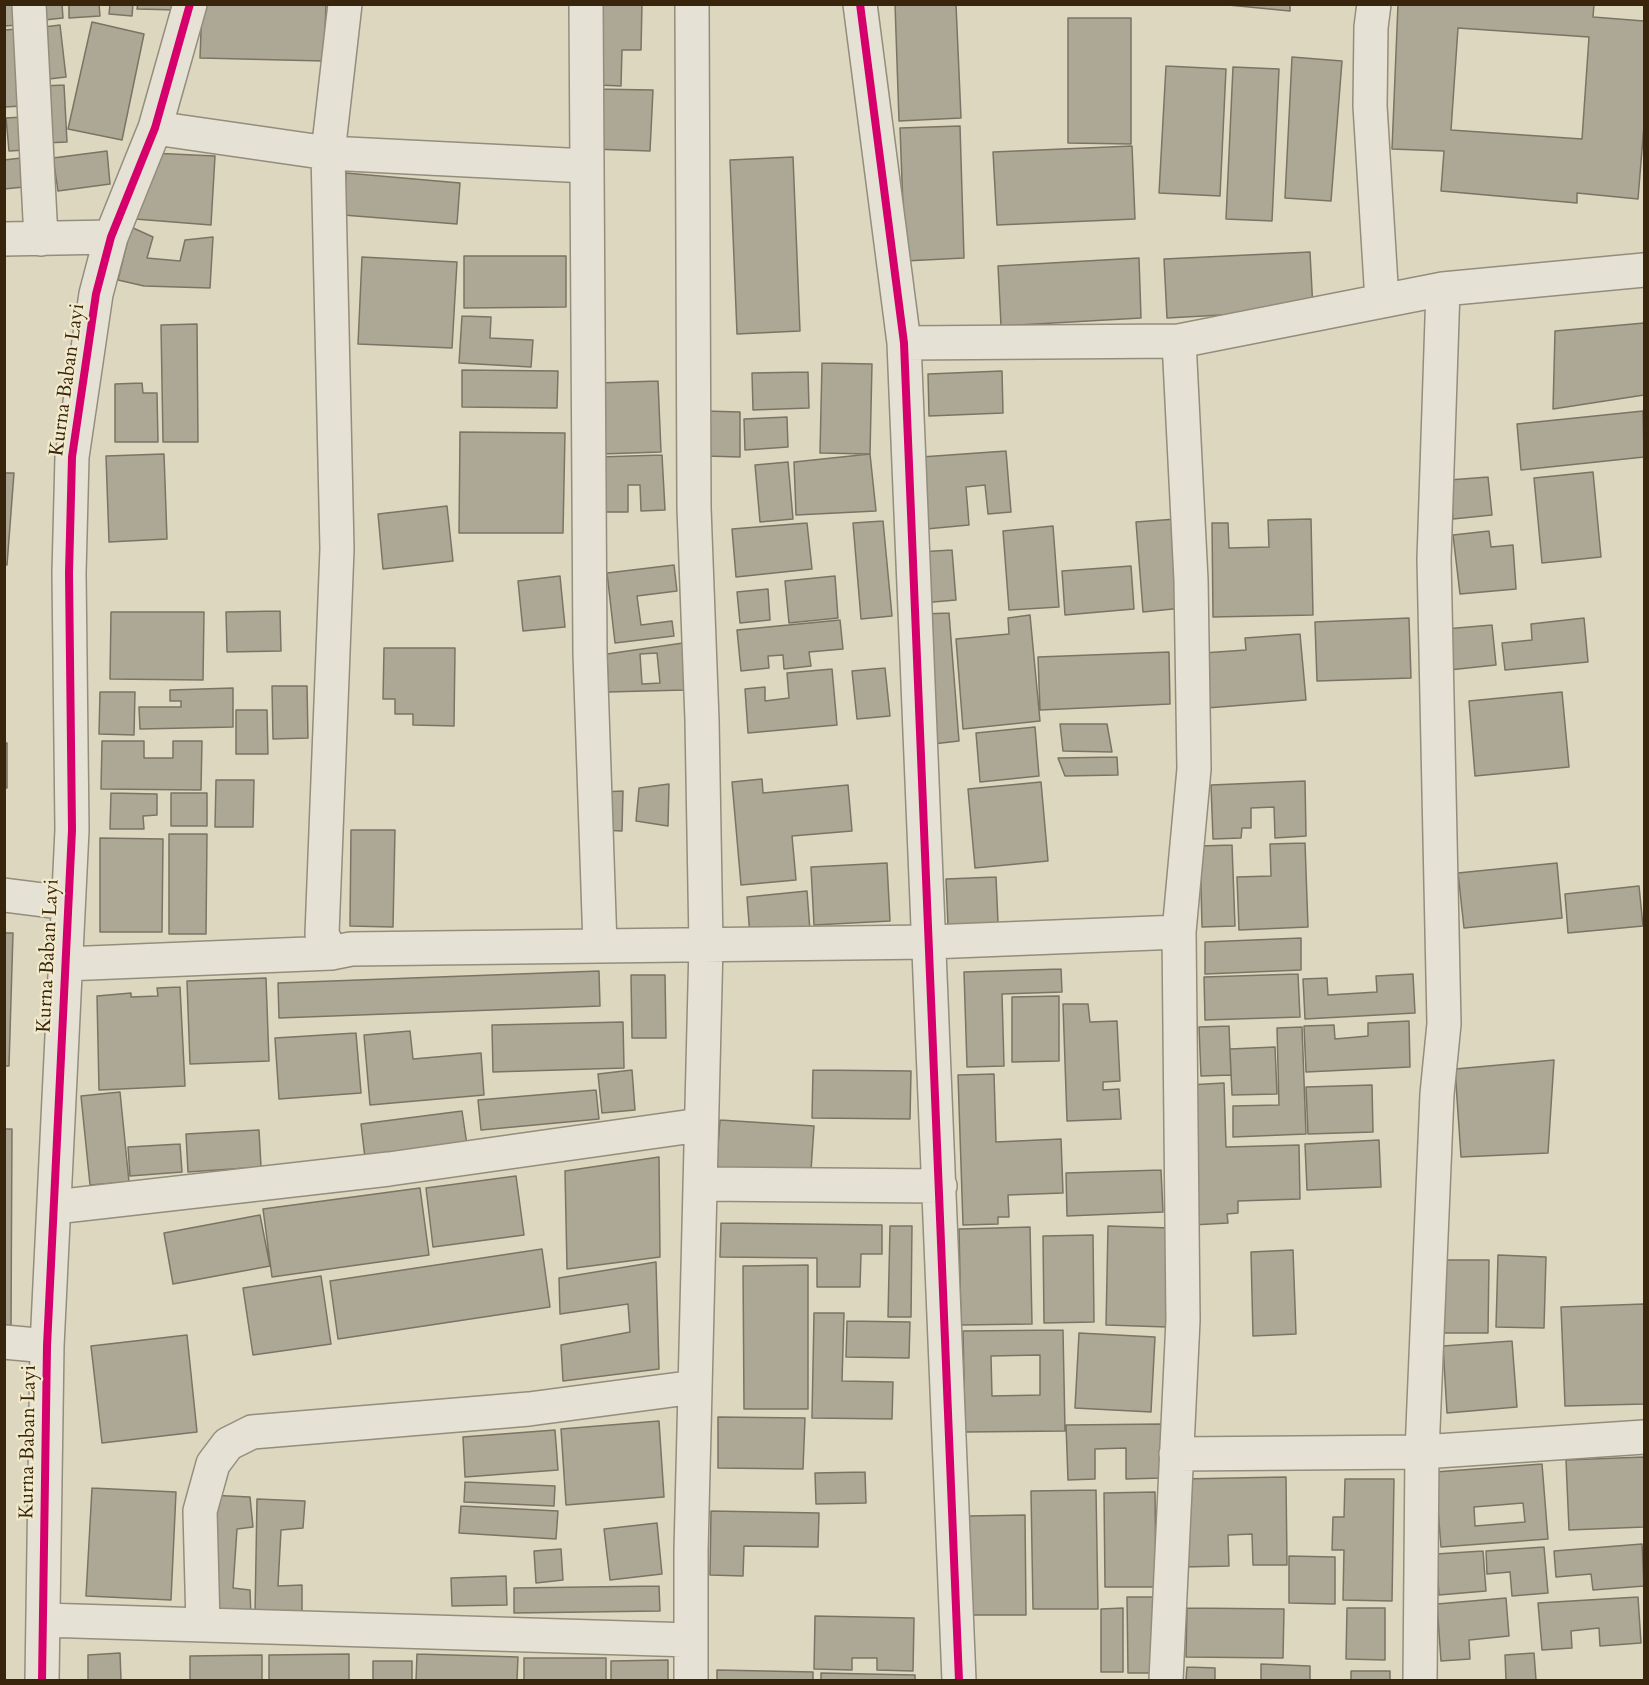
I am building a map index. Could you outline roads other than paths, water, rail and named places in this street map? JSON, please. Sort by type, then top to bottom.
[{"type":"street","points":[[29,4],[41,239]]},
{"type":"street","name":"Kurna Baban Layi","points":[[42,1680],[47,1346],[72,830],[69,573],[72,457],[96,294],[111,237],[155,128],[190,4]]},
{"type":"street","points":[[331,953],[322,934],[337,549],[328,153],[345,4]]},
{"type":"street","points":[[586,4],[590,653],[600,946]]},
{"type":"street","points":[[691,1680],[705,945],[702,720],[694,508],[692,4]]},
{"type":"street","points":[[860,4],[904,344],[959,1680]]},
{"type":"street","points":[[1374,4],[1371,27],[1370,106],[1382,301]]},
{"type":"street","points":[[155,128],[328,153],[587,166]]},
{"type":"street","points":[[4,239],[111,237]]},
{"type":"street","points":[[904,344],[1179,341],[1443,289],[1644,270]]},
{"type":"street","points":[[1419,1680],[1422,1452],[1437,1094],[1444,1024],[1434,559],[1443,289]]},
{"type":"street","points":[[1166,1680],[1183,1320],[1179,932],[1194,769],[1191,580],[1179,341]]},
{"type":"street","points":[[4,895],[67,903]]},
{"type":"street","points":[[65,964],[331,953],[351,949],[930,942],[1179,932]]},
{"type":"street","points":[[55,1207],[389,1169],[700,1125]]},
{"type":"street","points":[[700,1184],[940,1186]]},
{"type":"street","points":[[4,1342],[47,1346]]},
{"type":"street","points":[[203,1625],[200,1511],[213,1464],[228,1444],[252,1432],[529,1409],[695,1387]]},
{"type":"street","points":[[1176,1454],[1422,1452],[1644,1437]]},
{"type":"street","points":[[43,1620],[691,1640]]}]
